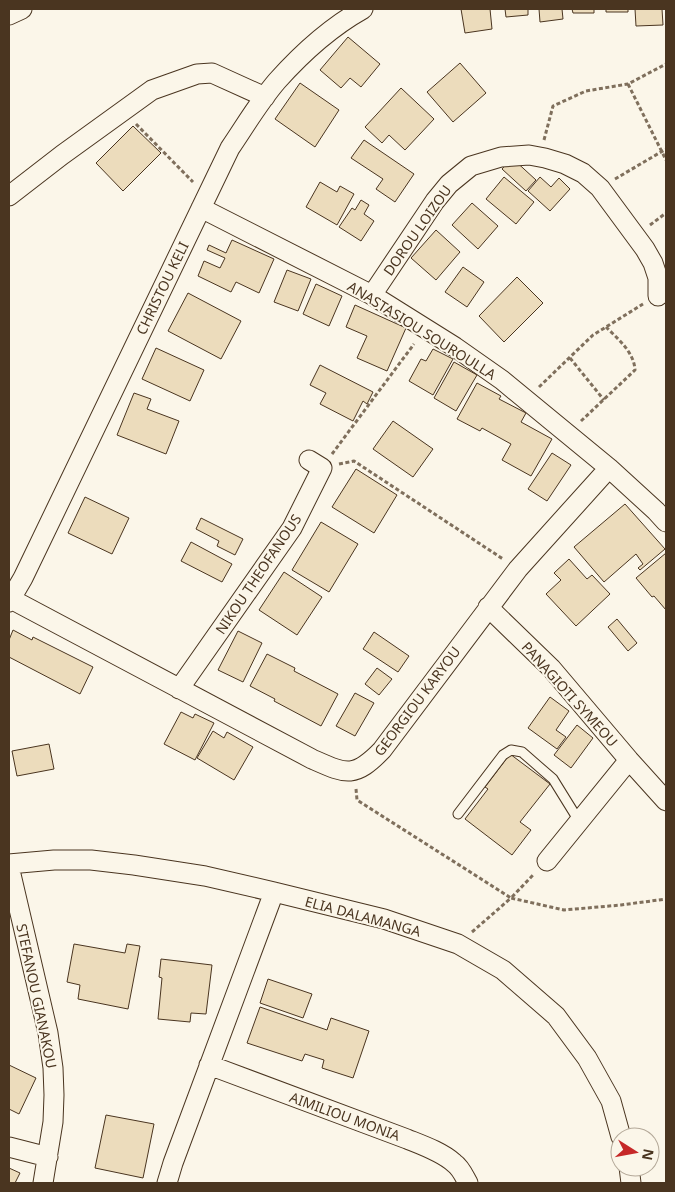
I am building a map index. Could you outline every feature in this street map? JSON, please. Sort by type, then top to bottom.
[{"type":"street","points":[[9,15],[22,9]]},
{"type":"street","name":"CHRISTOU KELI","points":[[10,601],[23,578],[230,148],[277,82],[310,48],[347,18],[363,9]]},
{"type":"street","points":[[9,196],[152,90],[197,74],[212,73],[265,97]]},
{"type":"street","name":"DOROU LOIZOU","points":[[372,295],[435,201],[449,184],[471,166],[502,157],[529,155],[565,164],[583,173],[600,188],[649,256],[658,278],[658,296]]},
{"type":"street","name":"ANASTASIOU SOUROULLA","points":[[204,202],[372,295],[455,347],[526,399],[609,468],[666,522]]},
{"type":"street","name":"NIKOU THEOFANOUS","points":[[179,689],[292,528],[316,464]]},
{"type":"street","name":"GEORGIOU KARYOU","points":[[354,771],[370,762],[382,750],[518,569],[609,468]]},
{"type":"street","points":[[10,601],[312,759],[341,771],[354,771]]},
{"type":"street","name":"PANAGIOTI SYMEOU","points":[[488,607],[551,668],[666,801]]},
{"type":"street","points":[[547,861],[629,760]]},
{"type":"street","name":"ELIA DALAMANGA","points":[[9,865],[54,860],[90,860],[204,876],[384,919],[458,944],[503,970],[556,1016],[586,1058],[610,1102],[618,1127]]},
{"type":"street","name":"STEFANOU GIANAKOU","points":[[9,865],[46,1025],[53,1068],[53,1122],[43,1183]]},
{"type":"street","points":[[167,1183],[274,892]]},
{"type":"street","name":"AIMILIOU MONIA","points":[[209,1065],[437,1152],[454,1162],[464,1174],[468,1183]]},
{"type":"street","points":[[9,1147],[48,1157]]},
{"type":"lane","points":[[458,814],[503,755],[511,750],[522,752],[553,779],[579,821]]},
{"type":"path","points":[[540,157],[554,106],[586,91],[628,84],[666,64]]},
{"type":"path","points":[[628,84],[666,160]]},
{"type":"path","points":[[124,110],[204,202]]},
{"type":"path","points":[[600,188],[666,148]]},
{"type":"path","points":[[526,399],[593,335],[658,296]]},
{"type":"path","points":[[568,434],[635,370],[635,363],[624,345],[606,326]]},
{"type":"path","points":[[316,464],[425,329]]},
{"type":"path","points":[[570,358],[604,400]]},
{"type":"path","points":[[316,464],[354,461],[518,569]]},
{"type":"path","points":[[354,771],[357,800],[511,898],[564,910],[666,899]]},
{"type":"path","points":[[458,944],[511,898],[547,861]]},
{"type":"building","points":[[461,9],[490,9],[492,29],[465,33]]},
{"type":"building","points":[[505,9],[528,9],[528,15],[506,17]]},
{"type":"building","points":[[539,9],[562,9],[563,19],[540,22]]},
{"type":"building","points":[[572,9],[594,9],[594,13],[573,13]]},
{"type":"building","points":[[606,9],[628,9],[628,12],[606,12]]},
{"type":"building","points":[[635,9],[662,9],[663,25],[636,26]]},
{"type":"building","points":[[348,37],[380,64],[361,87],[350,78],[341,88],[320,70]]},
{"type":"building","points":[[460,63],[486,93],[453,122],[427,92]]},
{"type":"building","points":[[300,83],[339,110],[315,147],[275,119]]},
{"type":"building","points":[[401,88],[434,119],[405,150],[389,135],[382,143],[365,127]]},
{"type":"building","points":[[133,126],[161,153],[123,191],[96,163]]},
{"type":"building","points":[[364,140],[414,174],[395,202],[376,189],[383,179],[351,158]]},
{"type":"building","points":[[512,158],[536,180],[526,191],[502,169]]},
{"type":"building","points":[[504,177],[534,202],[516,224],[486,199]]},
{"type":"building","points":[[540,177],[551,187],[559,178],[570,189],[550,211],[528,191]]},
{"type":"building","points":[[320,182],[337,192],[340,186],[354,194],[337,225],[306,207]]},
{"type":"building","points":[[361,200],[369,205],[364,214],[374,221],[361,241],[339,227],[352,208],[355,210]]},
{"type":"building","points":[[472,203],[498,226],[478,249],[452,225]]},
{"type":"building","points":[[436,230],[460,252],[436,280],[411,258]]},
{"type":"building","points":[[232,240],[274,259],[259,293],[236,282],[231,292],[198,276],[204,261],[220,268],[225,258],[207,250],[209,245],[226,253]]},
{"type":"building","points":[[463,267],[484,282],[467,307],[445,292]]},
{"type":"building","points":[[287,270],[311,279],[298,311],[274,302]]},
{"type":"building","points":[[517,277],[543,303],[504,342],[479,316]]},
{"type":"building","points":[[316,284],[342,296],[329,326],[303,314]]},
{"type":"building","points":[[188,293],[241,321],[221,359],[168,331]]},
{"type":"building","points":[[355,305],[406,328],[387,371],[357,358],[367,336],[346,327]]},
{"type":"building","points":[[156,348],[204,370],[190,401],[142,379]]},
{"type":"building","points":[[433,349],[453,359],[433,395],[409,381],[421,359],[426,361]]},
{"type":"building","points":[[454,362],[477,375],[456,411],[434,398]]},
{"type":"building","points":[[320,365],[373,392],[367,404],[363,401],[353,421],[320,404],[326,393],[310,385]]},
{"type":"building","points":[[477,383],[501,396],[499,399],[526,413],[521,422],[552,439],[531,476],[502,460],[511,444],[482,428],[480,431],[457,419]]},
{"type":"building","points":[[134,393],[151,399],[147,409],[179,421],[166,454],[117,435]]},
{"type":"building","points":[[393,421],[433,449],[413,477],[373,449]]},
{"type":"building","points":[[552,453],[571,465],[547,501],[528,489]]},
{"type":"building","points":[[356,469],[397,495],[374,533],[332,507]]},
{"type":"building","points":[[85,497],[129,518],[112,554],[68,533]]},
{"type":"building","points":[[625,504],[665,549],[640,570],[638,568],[643,564],[636,554],[604,582],[574,547]]},
{"type":"building","points":[[201,518],[243,539],[235,555],[217,546],[219,541],[196,529]]},
{"type":"building","points":[[321,522],[358,544],[329,592],[292,570]]},
{"type":"building","points":[[191,542],[232,564],[222,582],[181,561]]},
{"type":"building","points":[[666,553],[666,610],[636,578]]},
{"type":"building","points":[[569,559],[587,579],[592,575],[610,594],[576,626],[546,594],[561,580],[554,573]]},
{"type":"building","points":[[284,572],[322,597],[297,635],[259,610]]},
{"type":"building","points":[[617,619],[637,643],[628,651],[608,627]]},
{"type":"building","points":[[13,630],[32,640],[33,637],[93,667],[80,694],[9,657],[9,640]]},
{"type":"building","points":[[238,631],[262,643],[243,682],[218,670]]},
{"type":"building","points":[[374,632],[409,656],[398,672],[363,649]]},
{"type":"building","points":[[267,654],[295,668],[294,671],[338,694],[321,726],[250,686]]},
{"type":"building","points":[[377,668],[392,679],[379,695],[365,684]]},
{"type":"building","points":[[355,693],[374,703],[355,736],[336,726]]},
{"type":"building","points":[[550,697],[569,711],[556,730],[566,737],[557,749],[528,728]]},
{"type":"building","points":[[181,712],[193,718],[195,714],[214,723],[195,760],[164,744]]},
{"type":"building","points":[[577,725],[593,738],[571,768],[554,755]]},
{"type":"building","points":[[213,731],[224,738],[227,732],[253,747],[234,780],[197,758]]},
{"type":"building","points":[[49,744],[54,769],[17,776],[12,751]]},
{"type":"building","points":[[510,754],[550,784],[520,822],[531,830],[512,855],[465,819],[488,789],[485,787]]},
{"type":"building","points":[[74,944],[125,953],[127,944],[140,946],[128,1009],[78,999],[80,985],[67,982]]},
{"type":"building","points":[[161,959],[212,965],[206,1014],[191,1013],[190,1022],[158,1019],[162,978],[159,977]]},
{"type":"building","points":[[268,979],[312,994],[303,1018],[260,1003]]},
{"type":"building","points":[[260,1007],[327,1030],[331,1018],[369,1031],[353,1078],[322,1068],[324,1060],[305,1054],[302,1061],[247,1043]]},
{"type":"building","points":[[9,1065],[36,1078],[19,1114],[9,1109]]},
{"type":"building","points":[[106,1115],[154,1124],[143,1178],[95,1168]]},
{"type":"building","points":[[9,1168],[20,1173],[15,1183],[9,1183]]}]
